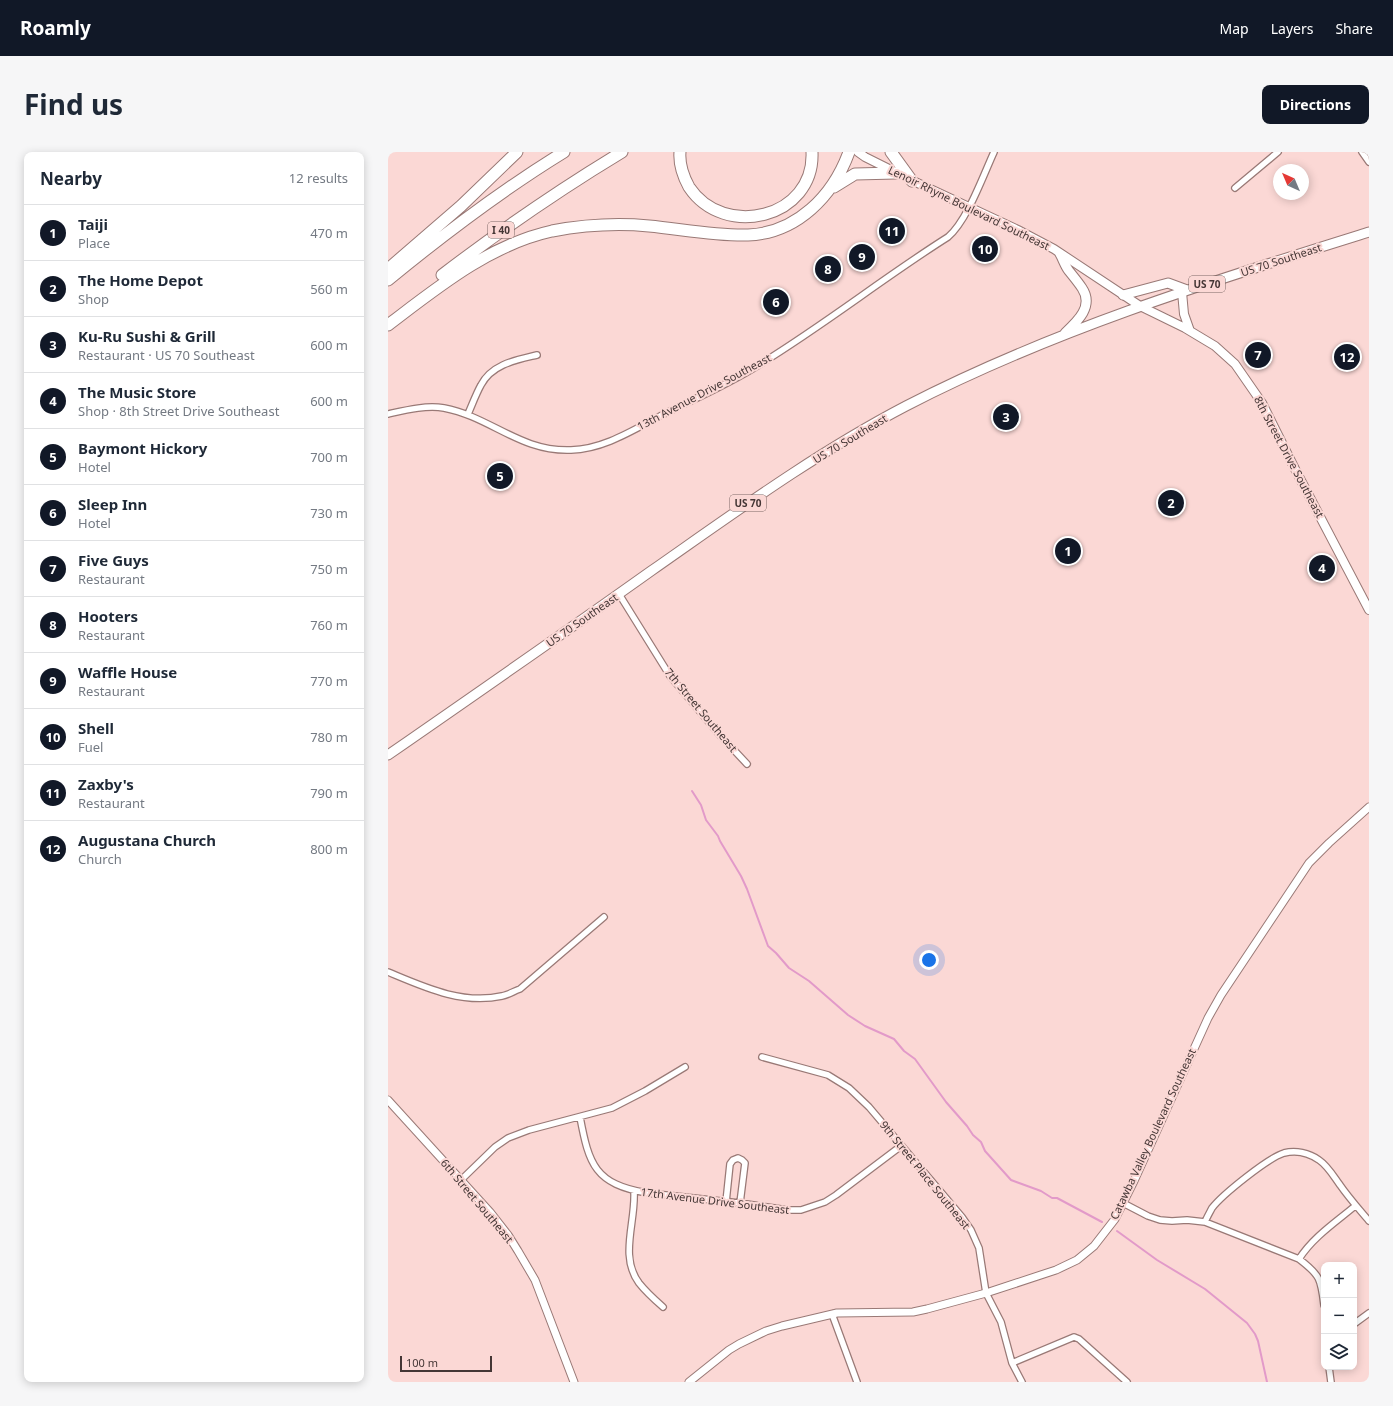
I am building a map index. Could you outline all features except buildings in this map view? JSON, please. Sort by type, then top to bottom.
[{"type":"highway","points":[[388,270],[461,206],[517,152]]},
{"type":"highway","name":"I 40","points":[[388,280],[467,218],[564,152]]},
{"type":"highway","name":"I 40","points":[[388,320],[432,283],[504,228],[539,204],[622,152]]},
{"type":"highway","points":[[680,152],[680,165],[682,172],[692,190],[710,208],[733,216],[757,217],[778,210],[794,198],[806,180],[810,169],[812,152]]},
{"type":"highway","points":[[825,196],[840,174],[849,152]]},
{"type":"highway","points":[[891,152],[912,180]]},
{"type":"highway","points":[[388,325],[442,284],[473,264],[501,249],[535,236],[571,228],[613,225],[647,226],[724,234],[756,234],[772,231],[796,220],[810,211],[839,183],[855,174],[896,173]]},
{"type":"main road","name":"Lenoir Rhyne Boulevard Southeast","points":[[858,152],[896,173],[968,208],[1018,230],[1060,254],[1140,306]]},
{"type":"main road","name":"US 70 Southeast","points":[[388,755],[755,498],[788,476],[908,405],[1028,349],[1140,306],[1369,232]]},
{"type":"main road","points":[[1060,254],[1068,269],[1086,295],[1086,305],[1083,315],[1062,337]]},
{"type":"main road","points":[[1123,295],[1168,282],[1185,291],[1184,314],[1190,331]]},
{"type":"main road","name":"8th Street Drive Southeast","points":[[1140,306],[1190,331],[1215,346],[1235,364],[1253,388],[1272,420],[1295,469],[1369,610]]},
{"type":"street","name":"13th Avenue Drive Southeast","points":[[388,414],[431,407],[444,408],[468,414],[520,440],[539,447],[564,451],[603,444],[743,374],[772,357],[948,237],[957,228],[968,208],[994,152]]},
{"type":"street","points":[[1235,188],[1278,152]]},
{"type":"street","points":[[1362,152],[1369,162]]},
{"type":"street","points":[[468,414],[481,384],[495,369],[507,363],[537,355]]},
{"type":"street","name":"7th Street Southeast","points":[[619,594],[662,664],[680,688],[746,764]]},
{"type":"street","name":"Catawba Valley Boulevard Southeast","points":[[689,1382],[729,1350],[752,1338],[782,1326],[832,1314],[853,1312],[913,1312],[927,1310],[986,1293],[1056,1270],[1078,1260],[1094,1246],[1106,1231],[1123,1203],[1208,1018],[1221,995],[1309,863],[1369,807]]},
{"type":"street","points":[[388,972],[448,995],[475,998],[503,996],[520,989],[604,917]]},
{"type":"street","name":"9th Street Place Southeast","points":[[762,1057],[828,1075],[843,1084],[869,1107],[962,1217],[971,1230],[979,1248],[986,1293],[1001,1322],[1012,1362],[1022,1382]]},
{"type":"street","points":[[461,1180],[495,1147],[508,1138],[529,1130],[612,1108],[645,1091],[685,1067]]},
{"type":"street","name":"6th Street Southeast","points":[[388,1100],[490,1212],[508,1234],[526,1263],[546,1308],[574,1382]]},
{"type":"street","name":"17th Avenue Drive Southeast","points":[[580,1117],[586,1147],[598,1171],[611,1183],[634,1191],[788,1210],[801,1210],[825,1202],[901,1146]]},
{"type":"street","points":[[1205,1222],[1213,1208],[1221,1199],[1266,1162],[1276,1156],[1298,1152],[1309,1154],[1320,1160],[1369,1221]]},
{"type":"street","points":[[726,1202],[730,1164],[733,1160],[738,1158],[745,1163],[740,1203]]},
{"type":"street","points":[[634,1191],[634,1210],[629,1251],[631,1269],[640,1284],[663,1307]]},
{"type":"street","points":[[1123,1203],[1148,1216],[1160,1220],[1205,1222],[1299,1259],[1318,1276],[1322,1286],[1323,1298]]},
{"type":"street","points":[[1299,1259],[1314,1240],[1356,1206]]},
{"type":"street","points":[[1357,1322],[1369,1313]]},
{"type":"street","points":[[832,1314],[857,1382]]},
{"type":"street","points":[[1012,1362],[1074,1337],[1089,1348],[1127,1382]]},
{"type":"street","points":[[1329,1370],[1330,1382]]},
{"type":"waterway","points":[[692,791],[701,805],[706,820],[718,836],[741,876],[768,946],[789,968],[809,981],[848,1015],[865,1026],[894,1039],[904,1051],[915,1059],[946,1102],[973,1135],[981,1142],[985,1151],[1011,1180],[1041,1191],[1052,1198],[1057,1198],[1102,1222]]},
{"type":"waterway","points":[[1117,1231],[1157,1260],[1205,1289],[1247,1323],[1258,1341],[1267,1382]]},
{"type":"place","name":"Zaxby's","points":[[892,231]]},
{"type":"place","name":"Shell","points":[[985,249]]},
{"type":"place","name":"Waffle House","points":[[862,257]]},
{"type":"place","name":"Hooters","points":[[828,269]]},
{"type":"place","name":"Sleep Inn","points":[[776,302]]},
{"type":"place","name":"Five Guys","points":[[1258,355]]},
{"type":"place","name":"Augustana Church","points":[[1347,357]]},
{"type":"place","name":"Ku-Ru Sushi & Grill","points":[[1006,417]]},
{"type":"place","name":"Baymont Hickory","points":[[500,476]]},
{"type":"place","name":"The Home Depot","points":[[1171,503]]},
{"type":"place","name":"Taiji","points":[[1068,551]]},
{"type":"place","name":"The Music Store","points":[[1322,568]]}]
